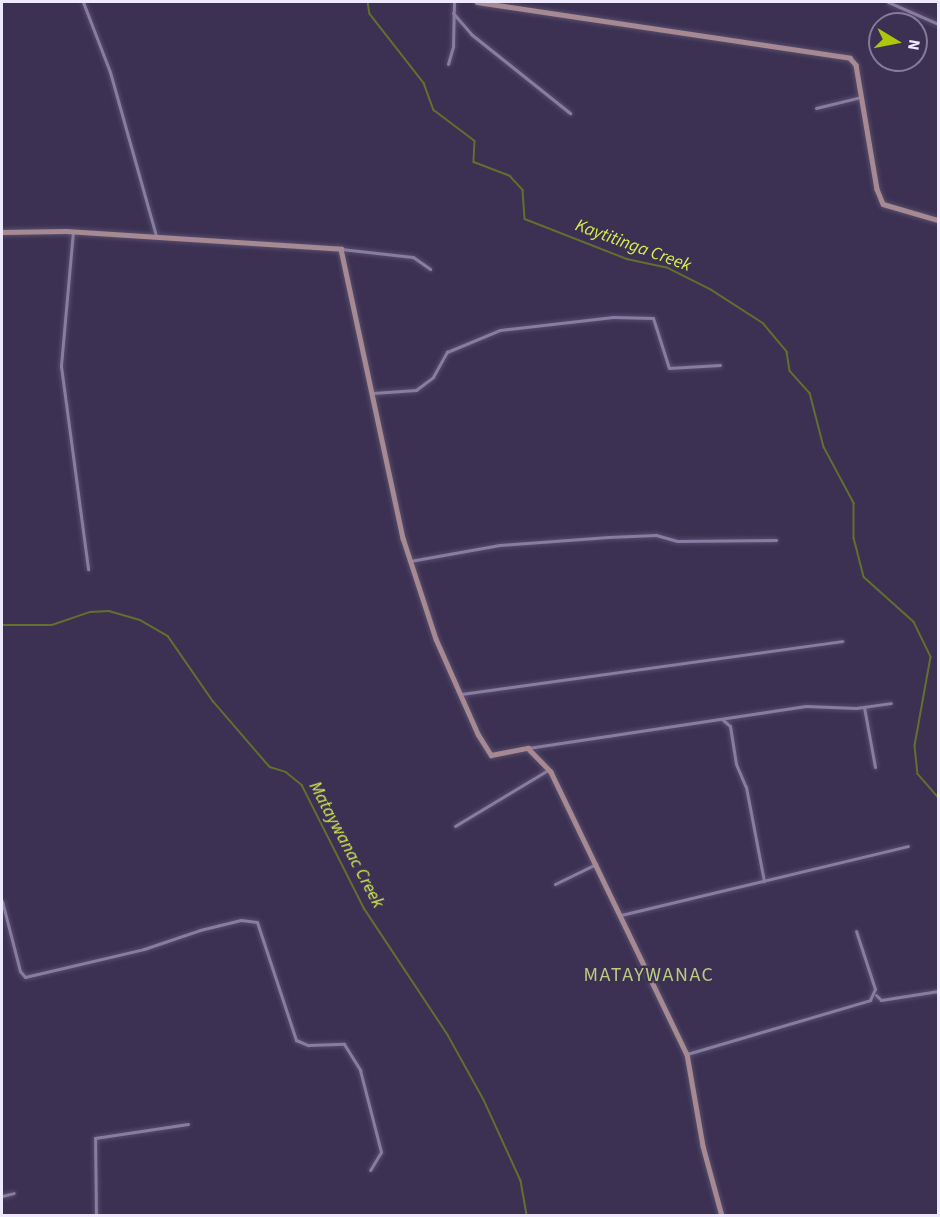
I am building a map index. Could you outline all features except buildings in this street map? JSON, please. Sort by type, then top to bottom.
[{"type":"street","points":[[83,2],[110,72],[157,238]]},
{"type":"street","points":[[448,64],[453,46],[454,2]]},
{"type":"street","points":[[477,2],[850,58],[856,65],[877,189],[883,204],[939,220]]},
{"type":"street","points":[[888,2],[939,24]]},
{"type":"street","points":[[453,13],[471,34],[570,113]]},
{"type":"street","points":[[816,108],[863,97]]},
{"type":"street","points":[[73,231],[61,366],[88,569]]},
{"type":"street","points":[[2,232],[73,231],[341,249],[413,257],[430,269]]},
{"type":"street","points":[[341,249],[410,561],[436,639],[491,755],[806,706],[864,707],[891,703]]},
{"type":"street","points":[[373,393],[416,390],[433,377],[447,352],[500,330],[613,317],[653,318],[669,368],[720,365]]},
{"type":"street","points":[[410,561],[501,545],[609,537],[656,535],[676,541],[776,540]]},
{"type":"street","points":[[461,694],[842,641]]},
{"type":"street","points":[[864,707],[875,766]]},
{"type":"street","points":[[723,720],[730,726],[736,764],[746,787],[764,881]]},
{"type":"street","points":[[528,748],[549,770],[687,1054],[703,1146],[722,1215]]},
{"type":"street","points":[[455,826],[549,770]]},
{"type":"street","points":[[621,915],[908,846]]},
{"type":"street","points":[[555,884],[596,864]]},
{"type":"street","points":[[2,901],[20,971],[25,977],[144,948],[241,920],[257,922],[296,1040],[308,1045],[344,1044],[360,1070],[381,1152],[370,1170]]},
{"type":"street","points":[[856,932],[876,995],[881,1000],[939,991]]},
{"type":"street","points":[[687,1054],[864,1003],[876,995]]},
{"type":"street","points":[[96,1215],[95,1138],[188,1124]]},
{"type":"street","points":[[2,1196],[14,1193]]},
{"type":"waterway","name":"Kaytitinga Creek","points":[[368,2],[370,14],[424,83],[434,110],[475,141],[474,162],[510,176],[523,190],[525,219],[627,259],[666,267],[710,289],[763,323],[787,352],[790,371],[810,393],[824,447],[854,503],[854,538],[864,577],[914,622],[931,657],[915,746],[918,774],[938,797]]},
{"type":"waterway","name":"Mataywanac Creek","points":[[2,625],[52,625],[90,612],[109,611],[140,620],[168,636],[213,701],[270,767],[286,772],[302,785],[364,908],[448,1035],[484,1100],[521,1181],[527,1216]]},
{"type":"district","name":"MATAYWANAC","points":[[649,975]]}]
